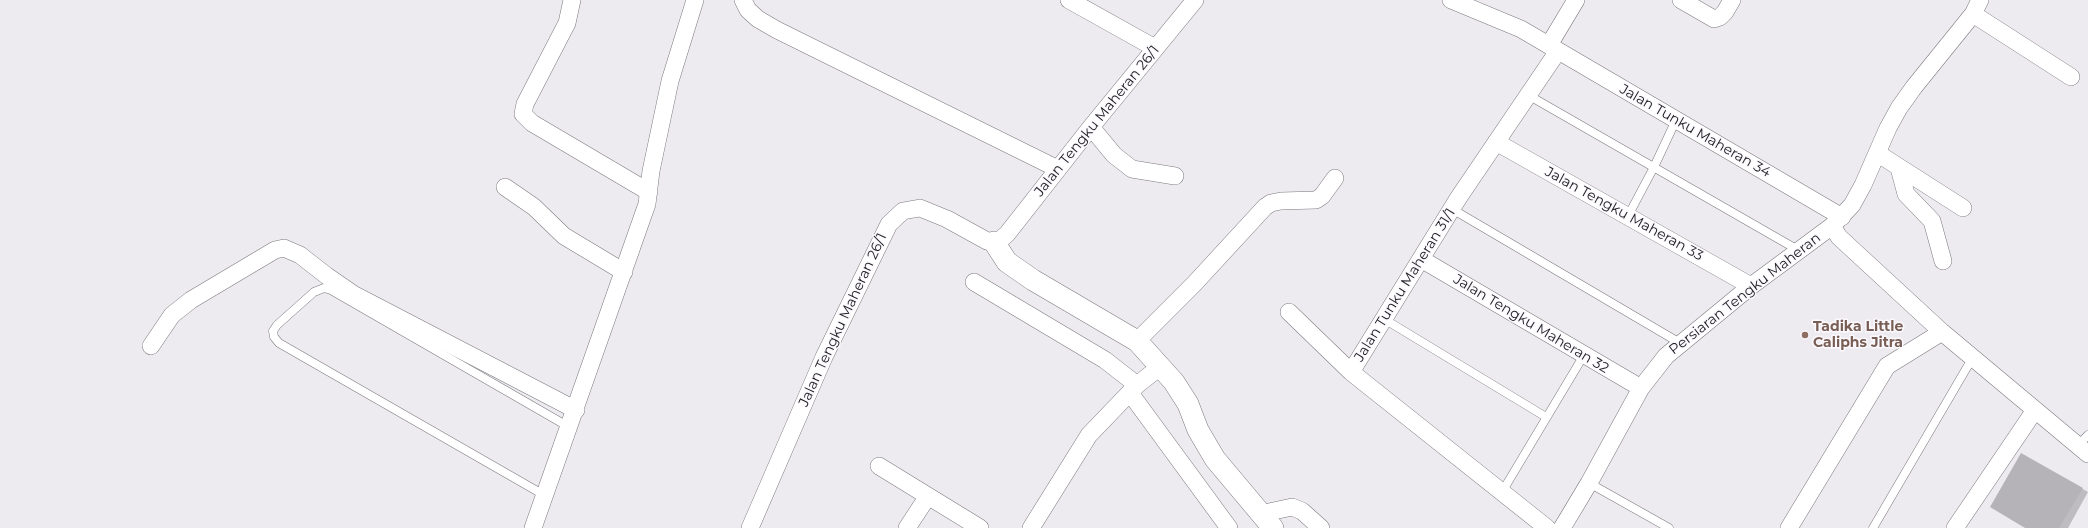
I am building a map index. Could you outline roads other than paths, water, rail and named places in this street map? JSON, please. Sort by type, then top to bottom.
[{"type":"street","points":[[572,0],[567,23],[525,104],[523,114],[532,123],[649,192]]},
{"type":"street","points":[[533,528],[624,272],[649,192],[651,171],[670,81],[695,0]]},
{"type":"street","points":[[743,0],[748,10],[758,19],[777,30],[1058,169]]},
{"type":"street","points":[[1069,0],[1155,48]]},
{"type":"street","name":"Jalan Tengku Maheran 26/1","points":[[750,528],[824,357],[888,224],[904,211],[920,208],[930,210],[987,240],[994,242],[1000,240],[1007,234],[1090,127],[1195,0]]},
{"type":"street","name":"Jalan Tunku Maheran 34","points":[[1451,0],[1521,29],[1676,120],[1837,221]]},
{"type":"street","name":"Jalan Tunku Maheran 31/1","points":[[1547,528],[1351,372],[1452,209],[1528,95],[1576,0]]},
{"type":"street","points":[[1681,0],[1714,19],[1720,17],[1725,12],[1732,0]]},
{"type":"street","points":[[1977,7],[2071,77]]},
{"type":"street","name":"Persiaran Tengku Maheran","points":[[1562,528],[1589,484],[1641,388],[1656,368],[1680,343],[1751,286],[1837,221],[1852,205],[1899,108],[1977,7]]},
{"type":"street","points":[[1090,127],[1114,155],[1132,169],[1175,176]]},
{"type":"street","name":"Jalan Tengku Maheran 33","points":[[1496,142],[1751,286]]},
{"type":"street","points":[[1877,153],[1963,208]]},
{"type":"street","points":[[1899,168],[1906,194],[1932,222],[1943,261]]},
{"type":"street","points":[[1137,341],[1194,284],[1265,207],[1271,203],[1281,201],[1316,200],[1322,196],[1335,178]]},
{"type":"street","points":[[505,187],[534,208],[564,236],[624,272]]},
{"type":"street","points":[[1837,221],[1839,237],[1942,332],[2035,410],[2085,445]]},
{"type":"street","points":[[994,242],[1007,262],[1033,280],[1137,341],[1174,382],[1188,404],[1198,430],[1215,459],[1266,521],[1292,507],[1302,511],[1321,528]]},
{"type":"street","points":[[151,346],[172,315],[191,300],[275,250],[284,248],[300,255],[353,294],[576,410]]},
{"type":"street","name":"Jalan Tengku Maheran 32","points":[[1421,259],[1584,356],[1641,388]]},
{"type":"street","points":[[974,282],[1105,360],[1134,389],[1229,528]]},
{"type":"street","points":[[1289,312],[1351,372]]},
{"type":"street","points":[[1789,528],[1887,366],[1942,332]]},
{"type":"street","points":[[1031,528],[1089,435],[1134,389],[1161,366]]},
{"type":"street","points":[[1955,528],[2035,410]]},
{"type":"street","points":[[880,466],[980,528]]},
{"type":"street","points":[[907,528],[928,496]]},
{"type":"lane","points":[[1528,95],[1798,250]]},
{"type":"lane","points":[[1628,216],[1654,167],[1676,120]]},
{"type":"lane","points":[[1452,209],[1680,343]]},
{"type":"lane","points":[[544,495],[279,343],[274,337],[274,331],[277,325],[318,289],[324,288],[331,290],[569,427]]},
{"type":"lane","points":[[1384,318],[1546,417]]},
{"type":"lane","points":[[1502,492],[1584,356]]},
{"type":"lane","points":[[1873,528],[1973,357]]},
{"type":"lane","points":[[1589,484],[1669,528]]},
{"type":"place","name":"Tadika Little Caliphs Jitra","points":[[1805,335]]}]
